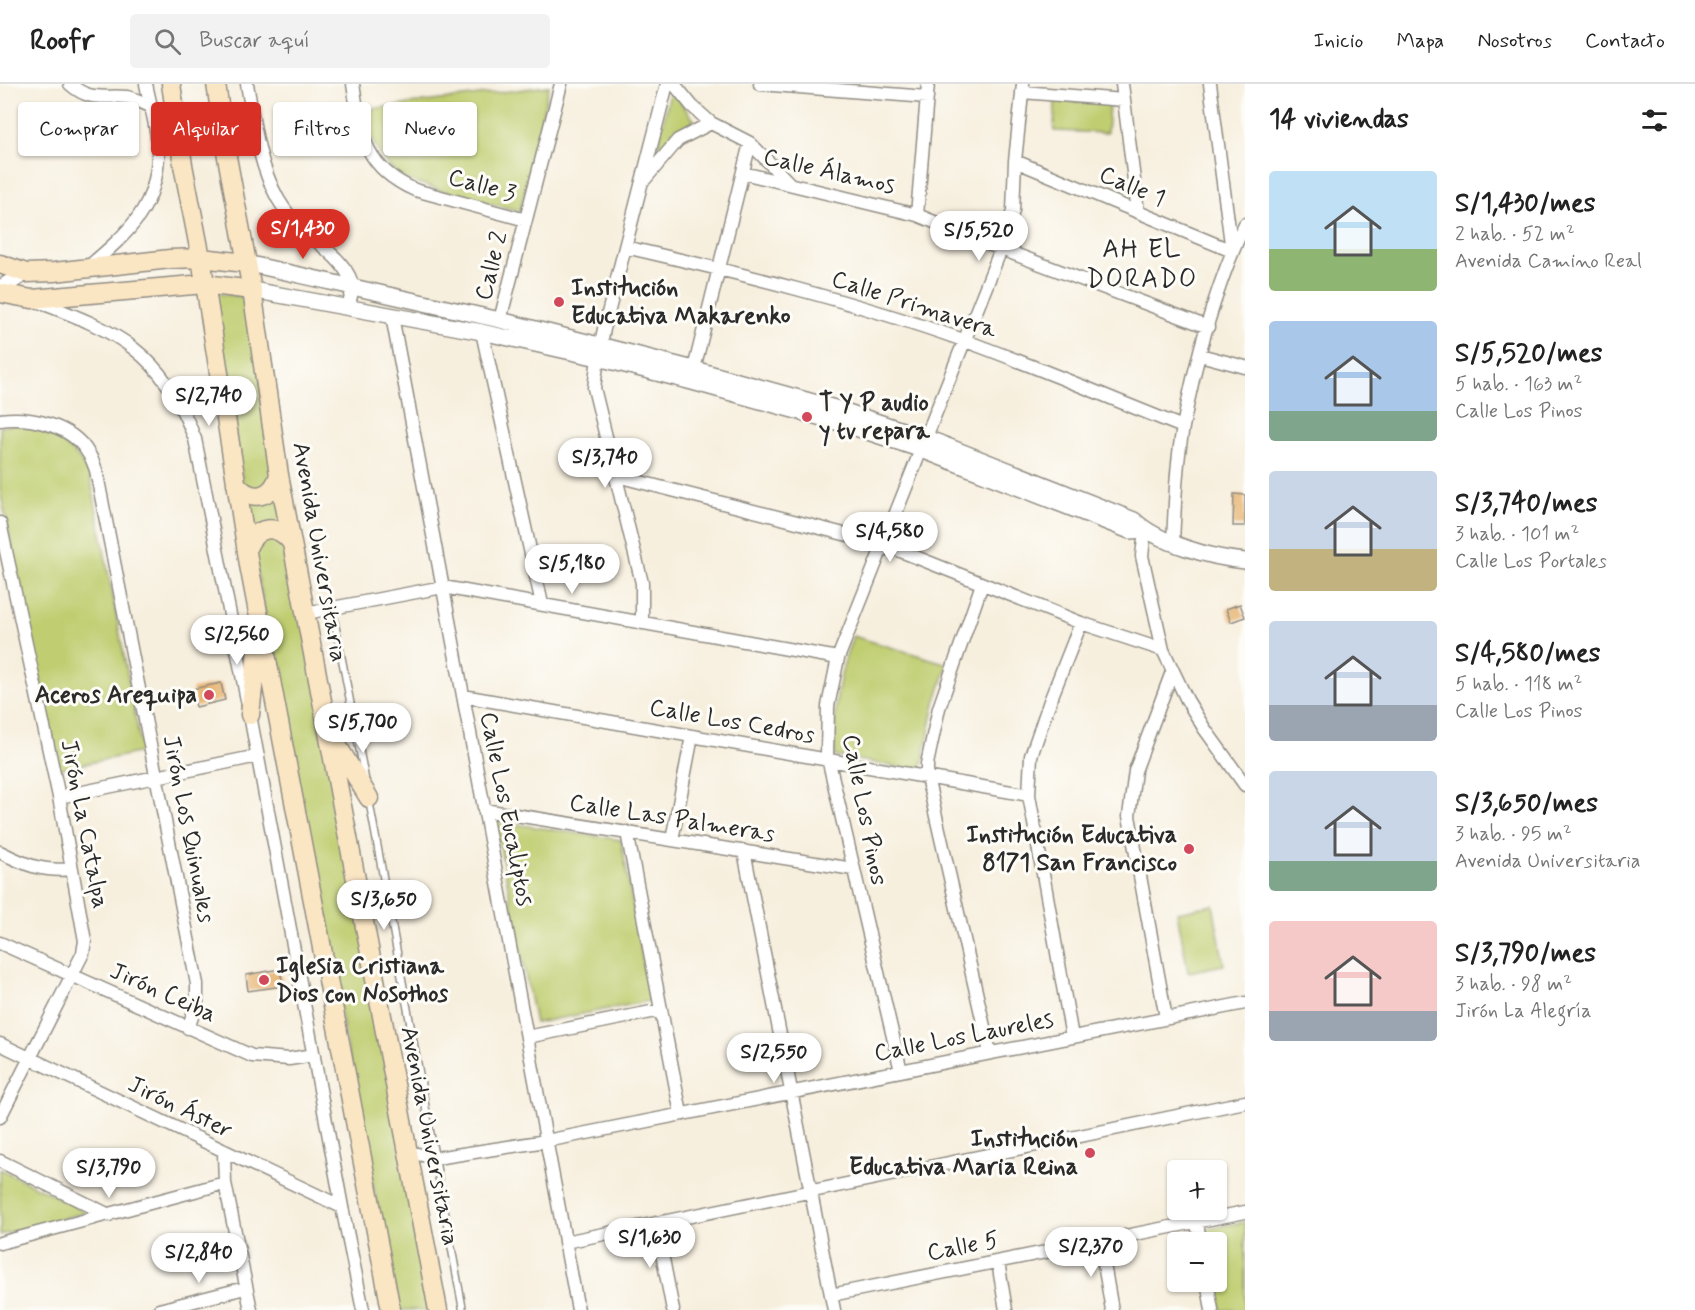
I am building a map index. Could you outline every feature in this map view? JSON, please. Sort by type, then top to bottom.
[{"type":"main road","points":[[171,84],[260,621],[391,1310]]},
{"type":"main road","name":"Avenida Universitaria","points":[[216,84],[252,290],[279,476],[438,1310]]},
{"type":"main road","points":[[0,264],[26,273],[201,258],[246,263]]},
{"type":"main road","points":[[0,293],[32,299],[205,284],[252,290]]},
{"type":"main road","points":[[236,484],[243,492],[252,496],[261,496],[270,492],[279,476]]},
{"type":"main road","points":[[247,548],[251,539],[258,532],[268,529],[278,530],[292,543]]},
{"type":"main road","points":[[250,715],[260,621]]},
{"type":"main road","points":[[327,728],[369,798]]},
{"type":"street","points":[[70,84],[90,97],[129,97],[150,106]]},
{"type":"street","points":[[87,268],[124,237],[140,217],[152,194],[157,170],[158,145],[146,84]]},
{"type":"street","points":[[247,84],[259,153],[279,200],[299,226],[341,263],[349,275],[353,288],[348,307]]},
{"type":"street","name":"Calle 3","points":[[353,84],[362,136],[375,160],[399,183],[415,190],[526,220]]},
{"type":"street","name":"Calle 2","points":[[500,320],[561,84]]},
{"type":"street","points":[[642,622],[642,583],[594,388],[599,351],[666,84]]},
{"type":"street","points":[[674,84],[692,106],[711,123],[750,143],[791,184]]},
{"type":"street","points":[[760,84],[927,97]]},
{"type":"street","points":[[917,215],[928,84]]},
{"type":"street","points":[[1122,84],[1138,212]]},
{"type":"street","points":[[1210,84],[1232,251]]},
{"type":"street","points":[[1022,88],[1124,100]]},
{"type":"street","name":"Calle Los Pinos","points":[[901,1071],[828,760],[826,727],[828,706],[838,658],[1001,249],[1012,211],[1022,88]]},
{"type":"street","points":[[642,182],[678,140],[711,123]]},
{"type":"street","points":[[694,369],[750,143]]},
{"type":"street","name":"Calle 1","points":[[1015,161],[1232,251]]},
{"type":"street","name":"Calle Álamos","points":[[743,173],[917,215],[1208,327]]},
{"type":"street","points":[[1173,542],[1176,486],[1183,427],[1208,327],[1232,251],[1245,224]]},
{"type":"street","name":"Calle Primavera","points":[[625,247],[719,268],[892,316],[963,340],[1183,427]]},
{"type":"street","points":[[246,263],[500,320],[840,423],[924,444]]},
{"type":"street","points":[[0,288],[26,273]]},
{"type":"street","points":[[252,290],[694,369],[842,410],[1130,531],[1145,530],[1198,551],[1245,561]]},
{"type":"street","points":[[32,299],[88,321],[114,334],[131,346],[169,385],[185,411],[195,439],[258,756],[363,1310]]},
{"type":"street","name":"Calle Los Eucaliptos","points":[[392,316],[578,1310]]},
{"type":"street","points":[[482,332],[542,604]]},
{"type":"street","points":[[1200,355],[1245,367]]},
{"type":"street","name":"Jirón Los Quinuales","points":[[0,420],[12,418],[37,421],[59,429],[75,438],[88,452],[96,471],[197,984],[197,1003],[188,1028]]},
{"type":"street","points":[[617,476],[883,544],[1081,623],[1163,650]]},
{"type":"street","name":"Jirón La Catalpa","points":[[0,523],[59,797],[85,942],[83,953],[0,1117]]},
{"type":"street","points":[[1145,530],[1142,556],[1163,650],[1172,672],[1204,728],[1245,785]]},
{"type":"street","points":[[982,584],[939,708],[927,764],[927,777],[990,1053]]},
{"type":"street","points":[[306,613],[443,587],[838,658]]},
{"type":"street","points":[[1072,1037],[1029,795],[1031,756],[1081,623]]},
{"type":"street","points":[[1166,1018],[1129,816],[1135,771],[1172,672]]},
{"type":"street","name":"Calle Los Cedros","points":[[463,696],[1029,795]]},
{"type":"street","points":[[672,840],[692,736]]},
{"type":"street","points":[[59,797],[258,756]]},
{"type":"street","name":"Calle Las Palmeras","points":[[484,810],[853,869]]},
{"type":"street","points":[[627,832],[681,1114]]},
{"type":"street","points":[[744,851],[834,1310]]},
{"type":"street","points":[[0,852],[28,866],[55,870],[72,869]]},
{"type":"street","name":"Jirón Ceiba","points":[[0,943],[252,1056],[289,1059],[314,1055]]},
{"type":"street","name":"Calle Los Laureles","points":[[408,1152],[436,1158],[546,1140],[1245,1004]]},
{"type":"street","points":[[527,1037],[661,1010]]},
{"type":"street","name":"Jirón Áster","points":[[0,1044],[342,1208]]},
{"type":"street","points":[[565,1242],[1245,1102]]},
{"type":"street","points":[[224,1153],[225,1184],[251,1310]]},
{"type":"street","points":[[0,1161],[109,1215]]},
{"type":"street","points":[[0,1243],[225,1184]]},
{"type":"street","name":"Calle 5","points":[[831,1295],[1245,1212]]},
{"type":"street","points":[[1197,1222],[1198,1232]]},
{"type":"street","points":[[656,1223],[673,1310]]},
{"type":"street","points":[[1100,1241],[1112,1310]]},
{"type":"street","points":[[998,1262],[1006,1310]]},
{"type":"street","points":[[166,1309],[245,1288]]},
{"type":"street","points":[[1209,1292],[1212,1310]]},
{"type":"lane","name":"Avenida Universitaria","points":[[332,608],[463,1310]]},
{"type":"green space","points":[[549,86],[520,211],[411,181],[391,168],[380,154],[371,136],[371,109],[383,108],[383,156],[477,156],[477,102],[426,102]]},
{"type":"green space","points":[[671,89],[694,120],[657,150]]},
{"type":"green space","points":[[1055,101],[1109,103],[1107,133],[1054,131]]},
{"type":"green space","points":[[213,293],[246,297],[432,1310],[397,1310],[254,555]]},
{"type":"green space","points":[[15,425],[39,430],[59,440],[76,455],[90,475],[142,752],[59,769],[0,491],[0,427]]},
{"type":"green space","points":[[853,636],[948,664],[935,703],[921,771],[835,756],[837,695]]},
{"type":"green space","points":[[495,821],[621,840],[650,1001],[535,1023]]},
{"type":"green space","points":[[1213,905],[1224,965],[1188,972],[1177,912]]},
{"type":"green space","points":[[0,1169],[87,1212],[0,1235]]},
{"type":"green space","points":[[1245,1222],[1245,1310],[1221,1310],[1218,1292],[1227,1292],[1227,1232],[1207,1232],[1207,1229]]},
{"type":"building","points":[[1234,494],[1245,495],[1245,526],[1233,526]]},
{"type":"building","points":[[1240,604],[1245,617],[1231,622],[1226,609]]},
{"type":"building","name":"Aceros Arequipa","points":[[221,683],[225,700],[196,707],[192,689]]},
{"type":"building","name":"Iglesia Cristiana Dios con Nosothos","points":[[280,969],[283,986],[248,991],[246,975]]},
{"type":"place","name":"Institución Educativa Makarenko","points":[[559,302]]},
{"type":"place","name":"T Y P audio y tv repara","points":[[807,417]]},
{"type":"place","name":"Aceros Arequipa","points":[[209,695]]},
{"type":"place","name":"Institución Educativa 8171 San Francisco","points":[[1189,849]]},
{"type":"place","name":"Iglesia Cristiana Dios con Nosothos","points":[[264,980]]},
{"type":"place","name":"Institución Educativa Maria Reina","points":[[1090,1153]]},
{"type":"district","name":"AH EL DORADO","points":[[1142,265]]}]
